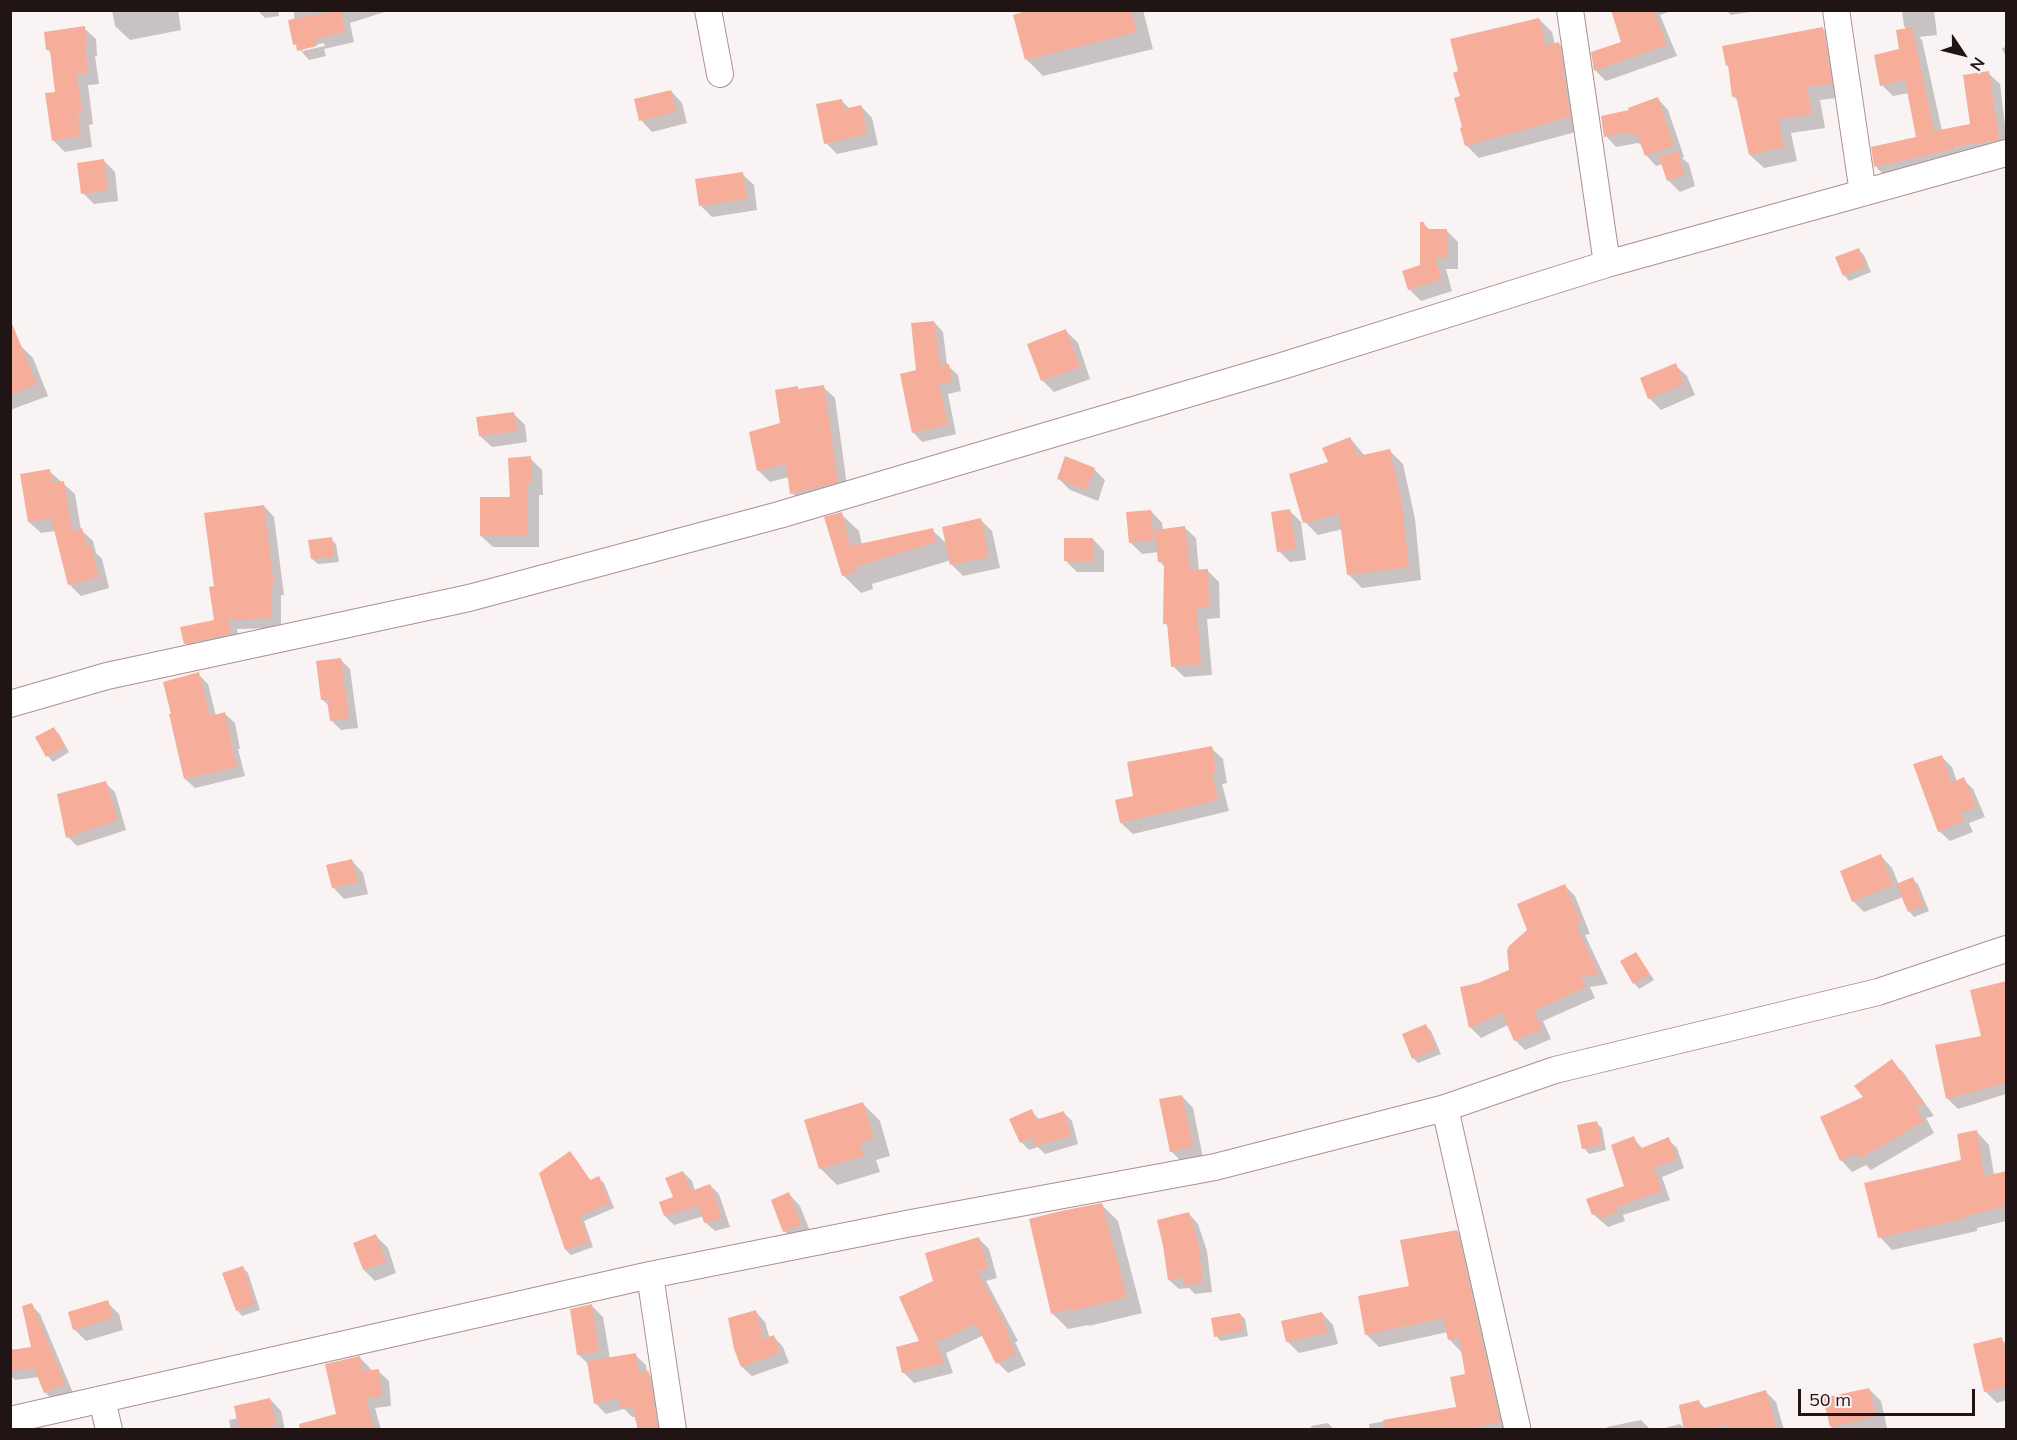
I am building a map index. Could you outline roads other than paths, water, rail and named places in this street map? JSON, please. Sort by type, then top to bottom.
[{"type":"street","points":[[708,10],[720,74]]},
{"type":"street","points":[[1570,10],[1607,264]]},
{"type":"street","points":[[1836,10],[1863,193]]},
{"type":"street","points":[[10,705],[107,676],[469,598],[779,515],[1282,366],[1607,264],[2007,153]]},
{"type":"street","points":[[10,1420],[650,1275],[906,1224],[1215,1167],[1445,1108],[1555,1070],[1878,992],[2006,952]]},
{"type":"street","points":[[1445,1108],[1516,1427]]},
{"type":"street","points":[[650,1275],[673,1430]]},
{"type":"street","points":[[102,1399],[109,1430]]}]
